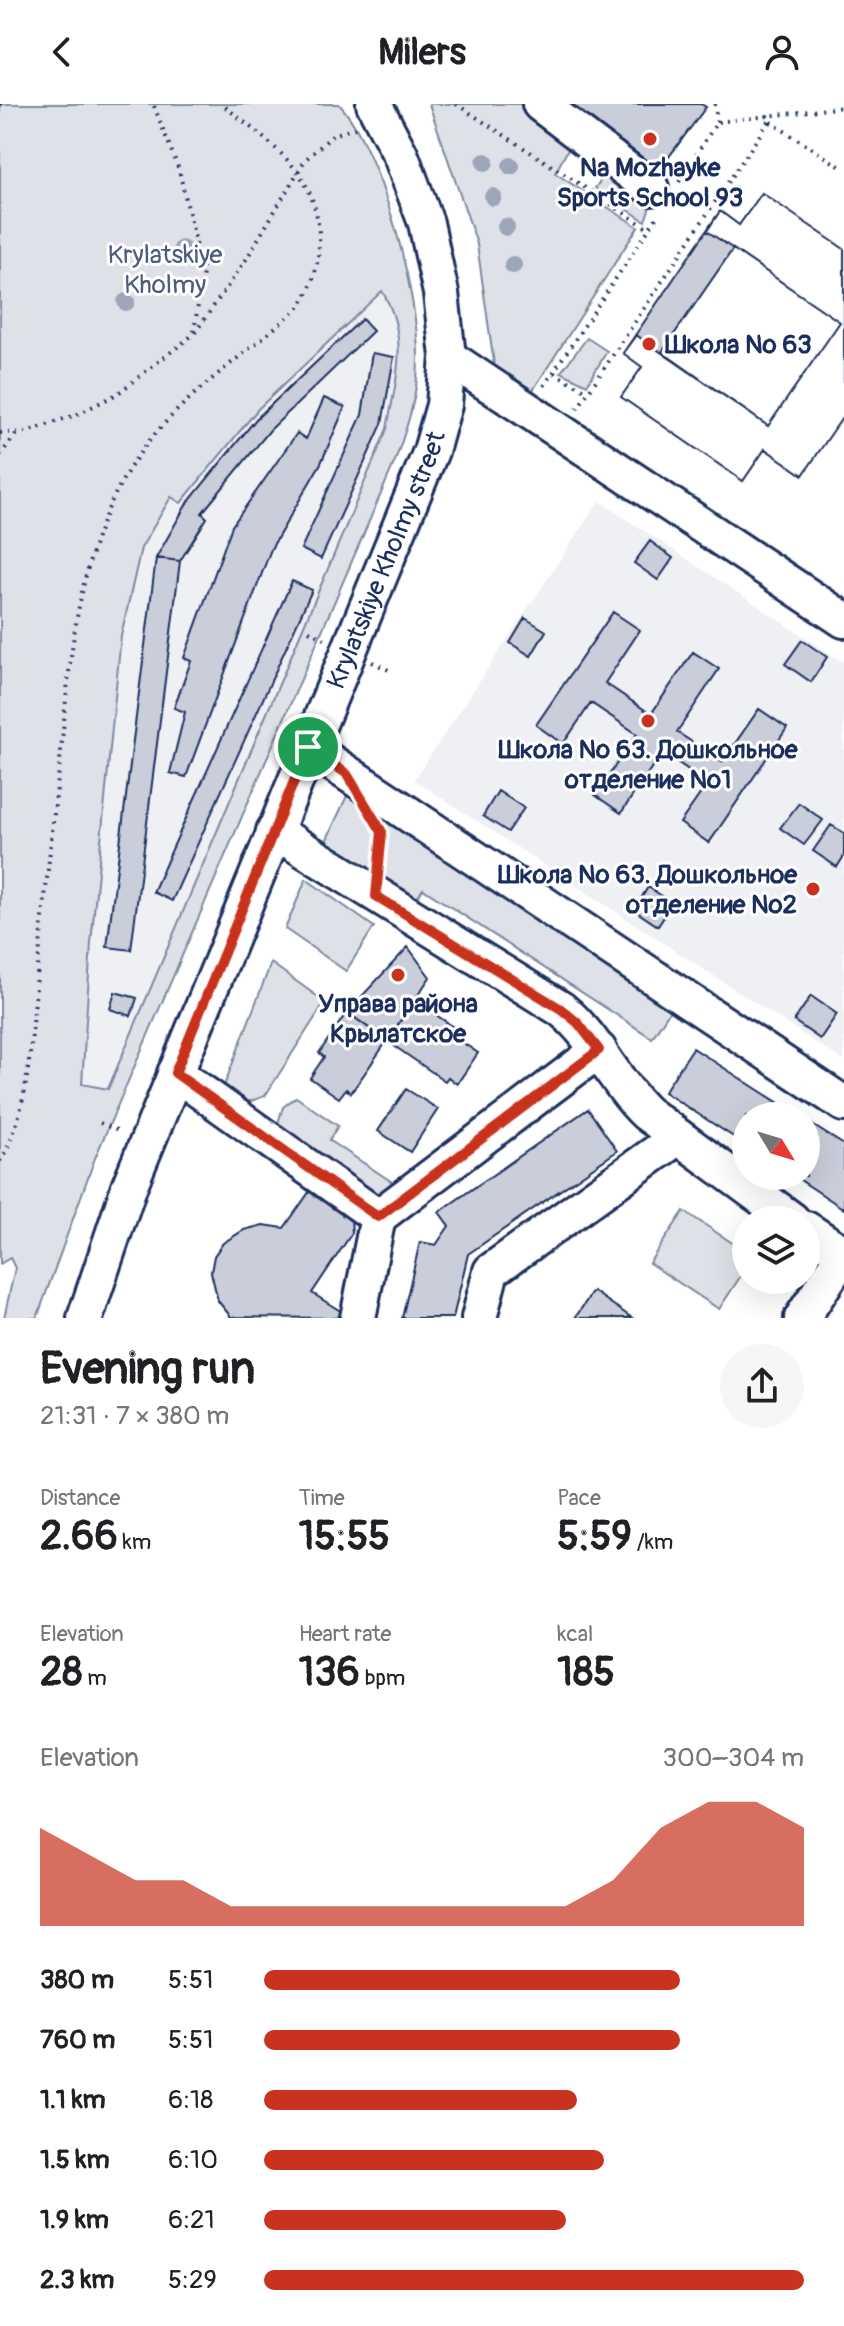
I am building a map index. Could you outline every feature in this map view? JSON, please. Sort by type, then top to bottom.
[{"type":"street","points":[[540,104],[661,197]]},
{"type":"street","name":"Krylatskiye Kholmy street","points":[[85,1318],[129,1187],[431,451],[444,405],[448,357],[441,293],[426,223],[401,156],[365,116]]},
{"type":"street","points":[[448,357],[844,620]]},
{"type":"street","points":[[308,747],[844,1104]]},
{"type":"street","points":[[274,831],[561,1009],[578,1023],[630,1097],[678,1137],[773,1206]]},
{"type":"street","points":[[358,1318],[378,1217],[599,1050]]},
{"type":"street","points":[[175,1073],[378,1217]]},
{"type":"street","points":[[479,1318],[491,1271],[678,1137]]},
{"type":"street","points":[[820,1238],[844,1254],[820,1291]]},
{"type":"street","points":[[802,1318],[818,1294]]},
{"type":"path","points":[[0,1161],[16,1120],[29,1051],[65,709],[88,568],[113,500],[133,463],[191,395],[300,306],[312,287],[319,253],[318,222],[297,172],[280,153],[222,104]]},
{"type":"path","points":[[456,104],[649,229]]},
{"type":"path","points":[[523,407],[532,402],[554,373],[649,229],[661,197],[717,122],[715,104]]},
{"type":"path","points":[[154,106],[179,170],[203,273],[194,334]]},
{"type":"path","points":[[717,122],[844,107]]},
{"type":"path","points":[[767,115],[769,121],[844,169]]},
{"type":"path","points":[[0,433],[55,423],[117,394],[194,334],[244,263],[297,172],[333,135],[365,116]]},
{"type":"path","points":[[565,436],[587,392],[769,121]]},
{"type":"path","points":[[554,373],[587,392]]},
{"type":"path","points":[[0,455],[18,432]]},
{"type":"path","points":[[375,820],[382,832],[376,896]]},
{"type":"shaded area","points":[[382,290],[395,313],[400,355],[387,429],[107,1089],[82,1083],[91,943],[121,636],[141,548],[171,497],[180,503],[258,409]]},
{"type":"shaded area","name":"Школа № 63. Дошкольное отделение №1","points":[[599,501],[844,663],[844,1061],[414,780]]},
{"type":"green space","name":"Krylatskiye Kholmy","points":[[0,104],[339,104],[369,155],[383,189],[405,263],[417,333],[418,360],[408,424],[395,461],[95,1158],[37,1318],[4,1318],[15,1268],[10,1258],[0,1264]],"holes":[[[382,291],[396,325],[398,358],[387,429],[108,1089],[82,1084],[91,943],[121,636],[141,548],[171,497],[181,503],[258,409]]]},
{"type":"green space","points":[[429,104],[523,104],[566,135],[570,146],[555,173],[638,227],[524,404],[497,386],[477,244]]},
{"type":"green space","points":[[607,172],[652,201],[645,221],[595,188]]},
{"type":"green space","points":[[587,338],[607,351],[587,385],[561,372]]},
{"type":"green space","points":[[351,787],[676,1001],[652,1038],[423,889],[409,910],[321,852]]},
{"type":"green space","points":[[306,879],[374,927],[346,971],[285,929]]},
{"type":"green space","points":[[271,963],[325,1002],[265,1096],[245,1103],[224,1086]]},
{"type":"green space","points":[[296,1097],[338,1126],[329,1140],[392,1182],[395,1189],[377,1199],[277,1126],[283,1107]]},
{"type":"green space","points":[[684,1211],[732,1243],[732,1289],[719,1309],[649,1263]]},
{"type":"building","name":"Na Mozhayke Sports School 93","points":[[571,104],[701,104],[706,107],[659,170]]},
{"type":"building","name":"Школа № 63","points":[[762,193],[844,249],[844,415],[803,475],[765,449],[743,481],[621,397],[642,367],[623,353],[636,335],[768,426],[840,322],[707,231],[720,211],[739,225]]},
{"type":"building","name":"Школа № 63","points":[[762,193],[844,249],[844,415],[803,475],[765,449],[743,481],[621,397],[642,367],[623,353],[720,211],[739,225]],"holes":[[[733,249],[840,322],[768,426],[662,352]]]},
{"type":"building","points":[[362,319],[373,331],[270,430],[202,513],[207,518],[180,561],[156,558],[186,505],[256,419]]},
{"type":"building","points":[[372,353],[394,357],[382,424],[321,559],[301,549],[362,415]]},
{"type":"building","points":[[324,398],[345,407],[321,463],[271,549],[186,777],[170,773],[185,712],[174,708],[191,661],[184,658],[232,526],[297,433],[306,439]]},
{"type":"building","points":[[650,541],[673,558],[658,580],[634,563]]},
{"type":"building","points":[[156,558],[180,561],[131,950],[107,947]]},
{"type":"building","points":[[292,581],[312,590],[172,901],[153,892]]},
{"type":"building","points":[[613,612],[640,630],[605,683],[651,714],[693,652],[719,669],[677,732],[722,762],[759,709],[787,728],[709,843],[680,823],[708,783],[662,752],[621,813],[595,795],[637,734],[591,703],[563,744],[536,725]]},
{"type":"building","points":[[525,618],[546,631],[531,656],[510,643]]},
{"type":"building","points":[[802,640],[827,657],[811,682],[785,664]]},
{"type":"building","points":[[498,791],[524,808],[508,832],[483,816]]},
{"type":"building","points":[[799,803],[823,820],[804,845],[780,828]]},
{"type":"building","points":[[831,825],[844,833],[844,856],[837,867],[813,851]]},
{"type":"building","points":[[648,887],[673,903],[658,926],[634,910]]},
{"type":"building","points":[[408,947],[430,977],[387,1041],[347,1012]]},
{"type":"building","points":[[115,992],[137,998],[131,1016],[110,1009]]},
{"type":"building","points":[[811,996],[837,1014],[820,1039],[794,1021]]},
{"type":"building","points":[[414,1000],[464,1034],[459,1040],[478,1053],[457,1084],[448,1077],[445,1081],[387,1041]]},
{"type":"building","points":[[347,1012],[387,1041],[351,1093],[346,1089],[339,1098],[310,1078],[324,1057],[319,1053]]},
{"type":"building","points":[[693,1048],[777,1102],[732,1102],[732,1136],[664,1092]]},
{"type":"building","points":[[406,1089],[438,1109],[410,1152],[378,1131]]},
{"type":"building","points":[[588,1109],[617,1151],[468,1254],[453,1318],[402,1318],[420,1242],[436,1245],[449,1226],[439,1212]]},
{"type":"building","points":[[820,1130],[844,1145],[844,1209],[815,1190],[820,1190]]},
{"type":"building","points":[[317,1181],[350,1204],[352,1233],[312,1293],[342,1312],[337,1318],[231,1317],[218,1301],[211,1272],[214,1256],[223,1243],[244,1230],[263,1225],[284,1228]]},
{"type":"building","points":[[593,1291],[632,1318],[575,1318]]},
{"type":"place","name":"Na Mozhayke Sports School 93","points":[[650,139]]},
{"type":"place","name":"Школа № 63","points":[[649,344]]},
{"type":"place","name":"Школа № 63. Дошкольное отделение №1","points":[[648,721]]},
{"type":"place","name":"Школа № 63. Дошкольное отделение №2","points":[[813,889]]},
{"type":"place","name":"Управа района Крылатское","points":[[398,975]]},
{"type":"route","points":[[308,747],[347,774],[382,832],[376,896],[561,1009],[578,1023],[599,1050],[378,1217],[175,1073],[308,747]]}]
